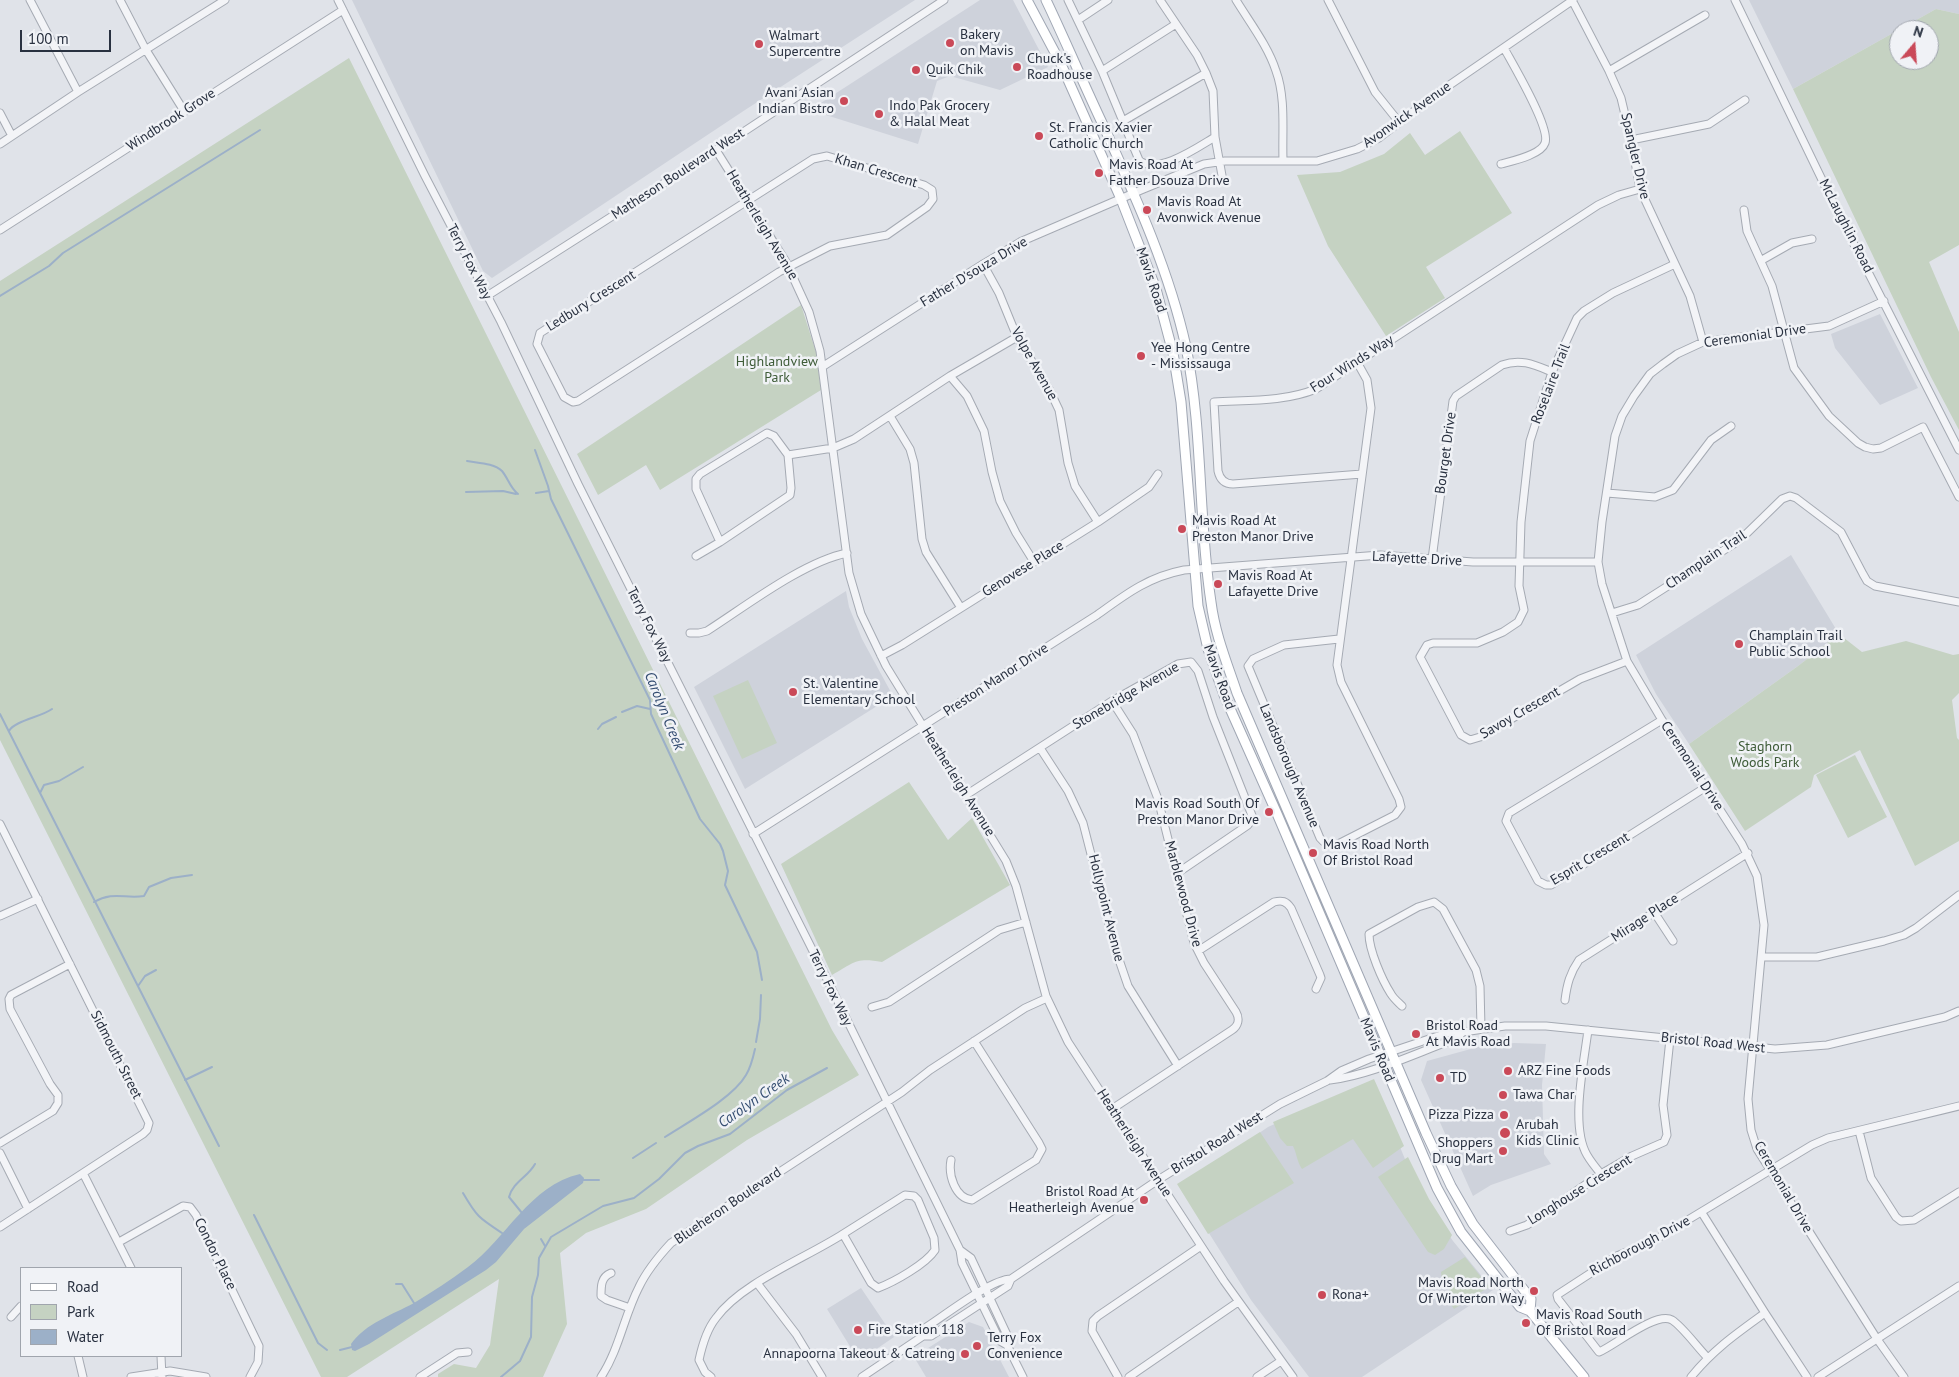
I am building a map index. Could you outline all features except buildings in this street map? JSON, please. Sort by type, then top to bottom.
[{"type":"main road","name":"Mavis Road","points":[[1027,0],[1060,64],[1120,199],[1156,289],[1173,353],[1181,402],[1198,606],[1208,649],[1224,695],[1278,816],[1429,1172],[1446,1207],[1468,1242],[1520,1307],[1530,1311],[1584,1377]]},
{"type":"main road","name":"Mavis Road","points":[[1046,0],[1133,193],[1169,283],[1186,347],[1194,404],[1206,568],[1211,605],[1221,647],[1237,693],[1392,1050],[1426,1133],[1451,1186],[1480,1234],[1531,1299],[1530,1311]]},
{"type":"street","points":[[30,0],[78,92]]},
{"type":"street","points":[[120,0],[146,50],[184,111]]},
{"type":"street","points":[[209,0],[213,8]]},
{"type":"street","points":[[0,144],[78,92],[225,0]]},
{"type":"street","name":"Terry Fox Way","points":[[338,0],[887,1102],[960,1250],[962,1263],[1000,1340],[1006,1345],[1023,1377]]},
{"type":"street","name":"Matheson Boulevard West","points":[[487,296],[716,150],[944,0]]},
{"type":"street","points":[[1068,0],[1102,71],[1139,160],[1142,163],[1155,166],[1192,150],[1215,137]]},
{"type":"street","points":[[1078,20],[1108,0]]},
{"type":"street","points":[[1160,0],[1197,55],[1213,91],[1215,137],[1223,181]]},
{"type":"street","points":[[1236,0],[1272,58],[1277,73],[1282,100],[1283,160]]},
{"type":"street","points":[[1328,0],[1375,92],[1399,122]]},
{"type":"street","name":"Avonwick Avenue","points":[[1133,193],[1204,164],[1283,160],[1317,161],[1357,150],[1379,138],[1435,95],[1572,0]]},
{"type":"street","name":"Spangler Drive","points":[[1572,0],[1621,98],[1640,189],[1690,296],[1703,342]]},
{"type":"street","name":"McLaughlin Road","points":[[1735,0],[1841,219],[1959,450]]},
{"type":"street","name":"Windbrook Grove","points":[[0,230],[343,10]]},
{"type":"street","points":[[1609,71],[1705,15]]},
{"type":"street","points":[[1102,71],[1176,24]]},
{"type":"street","points":[[1501,164],[1523,159],[1544,146],[1546,142],[1546,134],[1538,113],[1504,48]]},
{"type":"street","points":[[1123,121],[1206,73]]},
{"type":"street","points":[[1631,140],[1709,124],[1745,100]]},
{"type":"street","points":[[0,112],[12,136]]},
{"type":"street","name":"Heatherleigh Avenue","points":[[716,150],[789,266],[809,312],[820,351],[849,573],[861,614],[882,656],[1006,862],[1016,886],[1047,998],[1068,1042],[1238,1302],[1293,1377]]},
{"type":"street","name":"Khan Crescent","points":[[748,201],[813,159],[822,156],[828,156],[907,180],[932,190],[933,199],[931,204],[891,233],[830,246],[789,266]]},
{"type":"street","name":"Four Winds Way","points":[[1362,474],[1227,483],[1220,478],[1218,471],[1214,402],[1281,398],[1305,393],[1326,383],[1598,205],[1619,195],[1640,189]]},
{"type":"street","name":"Father D'souza Drive","points":[[822,367],[1020,242],[1133,193]]},
{"type":"street","name":"Ledbury Crescent","points":[[748,201],[540,334],[538,344],[564,397],[574,402],[578,401],[789,266]]},
{"type":"street","points":[[1744,210],[1747,231],[1762,260],[1772,286],[1786,331],[1790,357],[1794,368],[1829,416],[1858,443],[1873,449],[1881,448],[1924,428],[1959,497]]},
{"type":"street","points":[[1762,260],[1792,243],[1812,239]]},
{"type":"street","name":"Volpe Avenue","points":[[983,264],[999,293],[1017,337],[1049,389],[1059,410],[1074,486],[1098,522]]},
{"type":"street","name":"Roselaire Trail","points":[[1520,562],[1521,522],[1530,441],[1552,372],[1577,318],[1584,311],[1613,293],[1675,264]]},
{"type":"street","name":"Ceremonial Drive","points":[[1884,301],[1829,326],[1703,342],[1677,354],[1650,374],[1622,416],[1615,436],[1598,562],[1602,584],[1627,662],[1748,853],[1757,876],[1763,906],[1764,925],[1752,1048],[1748,1113],[1757,1149],[1877,1339],[1904,1377]]},
{"type":"street","points":[[788,455],[833,448],[854,438],[950,376],[1017,337]]},
{"type":"street","name":"Landsborough Avenue","points":[[1339,639],[1284,645],[1253,658],[1248,666],[1320,838],[1331,845],[1336,845],[1395,815],[1401,807],[1399,799],[1339,676],[1337,656],[1371,408],[1367,380],[1357,362]]},
{"type":"street","name":"Bourget Drive","points":[[1432,558],[1453,401],[1456,396],[1502,365],[1510,362],[1529,363],[1552,372]]},
{"type":"street","points":[[950,376],[967,396],[984,431],[1000,501],[1016,533],[1034,562]]},
{"type":"street","points":[[890,416],[910,449],[914,463],[922,539],[926,552],[961,608]]},
{"type":"street","points":[[1607,493],[1655,497],[1674,490],[1711,440],[1731,426]]},
{"type":"street","points":[[696,556],[720,542],[790,495],[788,455],[774,436],[767,433],[700,474],[696,479],[696,489],[720,542]]},
{"type":"street","name":"Genovese Place","points":[[882,656],[1098,522],[1149,487],[1158,474]]},
{"type":"street","name":"Champlain Trail","points":[[1612,613],[1638,605],[1732,545],[1743,537],[1782,499],[1790,496],[1796,498],[1841,532],[1867,581],[1875,586],[1959,602]]},
{"type":"street","points":[[690,633],[699,634],[707,631],[798,573],[830,557],[847,553]]},
{"type":"street","name":"Lafayette Drive","points":[[1206,568],[1380,555],[1473,562],[1598,562]]},
{"type":"street","name":"Savoy Crescent","points":[[1520,562],[1519,586],[1524,610],[1518,622],[1503,632],[1478,643],[1433,643],[1427,645],[1420,657],[1460,734],[1470,740],[1480,737],[1580,679],[1627,662]]},
{"type":"street","name":"Preston Manor Drive","points":[[753,834],[1098,615],[1147,581],[1170,573],[1206,568]]},
{"type":"street","name":"Stonebridge Avenue","points":[[966,794],[1112,701],[1178,664],[1184,662],[1194,664],[1213,717],[1253,815],[1252,821],[1248,825],[1176,874]]},
{"type":"street","name":"Marblewood Drive","points":[[1112,701],[1133,734],[1153,783],[1190,929],[1198,951],[1239,1019],[1232,1030],[1112,1109]]},
{"type":"street","name":"Esprit Crescent","points":[[1662,720],[1509,813],[1506,821],[1538,881],[1551,885],[1706,787]]},
{"type":"street","name":"Hollypoint Avenue","points":[[1040,748],[1068,791],[1083,823],[1115,948],[1128,986],[1178,1066]]},
{"type":"street","name":"Sidmouth Street","points":[[0,824],[149,1123],[147,1130],[143,1134],[0,1227]]},
{"type":"street","name":"Mirage Place","points":[[1565,1000],[1569,978],[1579,960],[1748,853]]},
{"type":"street","points":[[1761,957],[1817,957],[1884,942],[1916,928],[1959,896]]},
{"type":"street","points":[[0,916],[38,900]]},
{"type":"street","points":[[1198,951],[1280,900],[1286,902],[1291,908],[1320,975],[1321,978],[1316,989]]},
{"type":"street","points":[[1402,1006],[1392,996],[1387,986],[1369,942],[1369,934],[1418,907],[1434,902],[1443,909],[1476,970],[1480,986],[1481,1028]]},
{"type":"street","points":[[1654,912],[1673,942]]},
{"type":"street","points":[[872,1007],[889,1002],[999,930],[1026,922]]},
{"type":"street","points":[[0,1143],[53,1111],[58,1103],[58,1095],[50,1084],[10,1009],[9,999],[12,995],[70,964]]},
{"type":"street","name":"Blueheron Boulevard","points":[[601,1377],[611,1357],[638,1287],[651,1265],[671,1243],[902,1092],[930,1070],[974,1041],[1025,1008],[1047,998]]},
{"type":"street","name":"Bristol Road West","points":[[862,1377],[923,1336],[931,1336],[991,1298],[1008,1286],[1011,1279],[1158,1180],[1280,1104],[1327,1081],[1341,1071],[1392,1050],[1453,1031],[1463,1032],[1481,1028],[1532,1026],[1775,1049],[1827,1045],[1945,1017],[1959,1011]]},
{"type":"street","points":[[1588,1030],[1579,1097],[1581,1130],[1586,1155],[1601,1174]]},
{"type":"street","name":"Bristol Road West","points":[[1327,1081],[1345,1078],[1383,1065],[1455,1039],[1463,1032]]},
{"type":"street","name":"Longhouse Crescent","points":[[1510,1231],[1527,1225],[1601,1174],[1632,1156],[1659,1145],[1667,1138],[1663,1105],[1670,1039]]},
{"type":"street","points":[[951,1160],[951,1173],[960,1195],[972,1200],[1036,1160],[1042,1149],[974,1041]]},
{"type":"street","name":"Richborough Drive","points":[[1707,1357],[1674,1322],[1666,1319],[1637,1329],[1599,1352],[1558,1299],[1557,1295],[1617,1256],[1653,1241],[1812,1145],[1828,1138],[1959,1106]]},
{"type":"street","points":[[1859,1131],[1871,1178],[1896,1217],[1901,1221],[1914,1220],[1959,1192]]},
{"type":"street","points":[[0,1153],[28,1209]]},
{"type":"street","points":[[84,1173],[131,1267]]},
{"type":"street","points":[[711,1377],[704,1372],[698,1360],[714,1319],[729,1302],[843,1234],[900,1197],[910,1196],[918,1200],[934,1238],[936,1248],[929,1258],[888,1284],[878,1288],[872,1283],[843,1234]]},
{"type":"street","name":"Condor Place","points":[[119,1242],[183,1206],[190,1207],[196,1215],[259,1346],[258,1362],[250,1377]]},
{"type":"street","points":[[1702,1212],[1807,1377]]},
{"type":"street","points":[[1118,1377],[1092,1331],[1093,1321],[1201,1246]]},
{"type":"street","name":"Terry Fox Way","points":[[960,1250],[971,1258],[987,1288],[1008,1336],[1006,1345]]},
{"type":"street","points":[[611,1273],[605,1276],[602,1282],[601,1296],[630,1308]]},
{"type":"street","name":"Bristol Road West","points":[[923,1336],[925,1328],[987,1288],[1003,1279],[1011,1279]]},
{"type":"street","points":[[758,1283],[796,1334],[822,1377]]},
{"type":"street","points":[[1818,1377],[1959,1286]]},
{"type":"street","points":[[1129,1377],[1238,1302]]},
{"type":"street","points":[[11,1317],[20,1307]]},
{"type":"street","points":[[1691,1377],[1707,1357],[1765,1313]]},
{"type":"street","points":[[420,1377],[457,1353],[468,1352]]},
{"type":"street","points":[[78,1357],[83,1377]]},
{"type":"street","points":[[161,1357],[162,1374]]},
{"type":"street","points":[[1257,1377],[1281,1361]]},
{"type":"street","points":[[131,1377],[162,1374],[196,1374],[206,1377]]},
{"type":"shaded area","points":[[352,0],[915,0],[492,278],[483,271]]},
{"type":"shaded area","points":[[980,0],[1013,0],[1048,67],[1000,90],[950,76],[937,81],[918,144],[810,110]]},
{"type":"shaded area","points":[[1749,0],[1959,0],[1959,14],[1936,9],[1916,20],[1889,20],[1889,35],[1793,89]]},
{"type":"shaded area","points":[[1880,314],[1918,388],[1880,405],[1835,348],[1831,334]]},
{"type":"shaded area","name":"Champlain Trail Public School","points":[[1791,555],[1839,634],[1798,666],[1689,744],[1656,694],[1636,655]]},
{"type":"shaded area","name":"St. Valentine Elementary School","points":[[846,591],[849,607],[862,639],[893,696],[745,789],[694,687]]},
{"type":"shaded area","points":[[1514,1043],[1546,1044],[1542,1085],[1544,1154],[1551,1164],[1491,1185],[1473,1196],[1421,1080],[1427,1061],[1478,1047]]},
{"type":"shaded area","points":[[1356,1087],[1380,1098],[1409,1169],[1428,1205],[1453,1241],[1493,1290],[1362,1377],[1309,1377],[1251,1300],[1180,1187],[1268,1127]]},
{"type":"shaded area","points":[[861,1288],[894,1337],[859,1361],[827,1309]]},
{"type":"shaded area","points":[[969,1322],[983,1327],[1009,1377],[926,1377],[914,1357]]},
{"type":"green space","points":[[1936,9],[1959,14],[1959,245],[1929,262],[1959,332],[1959,430],[1931,377],[1793,89],[1889,35],[1889,70],[1939,70],[1939,20],[1916,20]]},
{"type":"green space","points":[[349,58],[832,1030],[859,1075],[747,1140],[646,1209],[586,1233],[560,1253],[567,1324],[543,1377],[438,1377],[438,1374],[454,1364],[476,1368],[490,1345],[499,1279],[347,1377],[321,1377],[0,740],[0,281]]},
{"type":"green space","points":[[1460,131],[1512,213],[1426,267],[1445,298],[1386,336],[1328,246],[1297,175],[1340,172],[1384,154],[1410,133],[1425,155]]},
{"type":"green space","name":"Highlandview Park","points":[[801,305],[816,352],[821,390],[660,490],[646,465],[598,495],[577,454]]},
{"type":"green space","name":"Staghorn Woods Park","points":[[1839,634],[1862,652],[1906,641],[1953,655],[1959,654],[1959,693],[1952,700],[1957,738],[1959,740],[1959,841],[1915,866],[1860,750],[1814,775],[1811,787],[1745,831],[1689,744],[1798,666]]},
{"type":"green space","points":[[748,680],[777,743],[742,759],[713,696]]},
{"type":"green space","points":[[1855,755],[1887,817],[1848,838],[1816,775]]},
{"type":"green space","points":[[909,782],[948,840],[972,818],[1010,885],[882,962],[866,960],[855,962],[832,975],[781,864]]},
{"type":"green space","points":[[1374,1079],[1404,1146],[1373,1168],[1353,1139],[1302,1169],[1293,1146],[1287,1146],[1280,1138],[1273,1122]]},
{"type":"green space","points":[[1260,1132],[1294,1183],[1208,1234],[1177,1184]]},
{"type":"green space","points":[[1408,1157],[1429,1199],[1452,1235],[1444,1249],[1435,1255],[1428,1252],[1378,1177]]},
{"type":"green space","points":[[1465,1257],[1489,1287],[1454,1309],[1450,1303],[1455,1299],[1442,1280],[1441,1272]]},
{"type":"water","points":[[580,1174],[584,1178],[583,1183],[524,1229],[496,1262],[486,1270],[369,1344],[355,1351],[352,1350],[351,1344],[364,1330],[414,1303],[468,1267],[547,1189],[562,1180]]},
{"type":"waterway","points":[[0,296],[49,266],[63,253],[260,130]]},
{"type":"waterway","name":"Carolyn Creek","points":[[535,450],[551,499],[650,700],[651,714],[700,819],[720,844],[723,851],[728,871],[725,885],[757,952],[762,980]]},
{"type":"waterway","points":[[467,461],[499,468],[518,494]]},
{"type":"waterway","points":[[466,492],[503,491],[516,494]]},
{"type":"waterway","points":[[536,493],[549,491]]},
{"type":"waterway","points":[[622,712],[637,706],[650,709]]},
{"type":"waterway","points":[[9,731],[16,724],[52,709]]},
{"type":"waterway","points":[[0,714],[219,1146]]},
{"type":"waterway","points":[[598,729],[602,724],[616,717]]},
{"type":"waterway","points":[[40,793],[44,785],[59,781],[83,767]]},
{"type":"waterway","points":[[94,902],[113,896],[144,896],[149,887],[171,878],[192,875]]},
{"type":"waterway","points":[[138,986],[145,976],[156,970]]},
{"type":"waterway","name":"Carolyn Creek","points":[[756,1042],[760,1019],[761,995]]},
{"type":"waterway","name":"Carolyn Creek","points":[[665,1137],[721,1101],[740,1084],[748,1072],[755,1049]]},
{"type":"waterway","points":[[185,1080],[212,1067]]},
{"type":"waterway","name":"Carolyn Creek","points":[[501,1377],[520,1361],[531,1337],[532,1297],[538,1275],[539,1258],[551,1237],[603,1206],[634,1198],[659,1179],[685,1153],[730,1134],[787,1090],[827,1068]]},
{"type":"waterway","name":"Carolyn Creek","points":[[633,1158],[656,1143]]},
{"type":"waterway","points":[[522,1213],[509,1197],[517,1183],[529,1173],[535,1164]]},
{"type":"waterway","name":"Carolyn Creek","points":[[582,1180],[599,1180]]},
{"type":"waterway","points":[[463,1193],[479,1216],[502,1233]]},
{"type":"waterway","points":[[254,1215],[318,1343],[327,1350]]},
{"type":"waterway","name":"Carolyn Creek","points":[[541,1239],[545,1246]]},
{"type":"waterway","points":[[396,1284],[402,1284],[414,1303]]},
{"type":"waterway","points":[[340,1350],[352,1347]]},
{"type":"place","name":"Bakery on Mavis","points":[[950,43]]},
{"type":"place","name":"Walmart Supercentre","points":[[759,44]]},
{"type":"place","name":"Chuck's Roadhouse","points":[[1017,67]]},
{"type":"place","name":"Quik Chik","points":[[916,70]]},
{"type":"place","name":"Avani Asian Indian Bistro","points":[[844,101]]},
{"type":"place","name":"Indo Pak Grocery & Halal Meat","points":[[879,114]]},
{"type":"place","name":"St. Francis Xavier Catholic Church","points":[[1039,136]]},
{"type":"place","name":"Mavis Road At Father Dsouza Drive","points":[[1099,173]]},
{"type":"place","name":"Mavis Road At Avonwick Avenue","points":[[1147,210]]},
{"type":"place","name":"Yee Hong Centre - Mississauga","points":[[1141,356]]},
{"type":"place","name":"Mavis Road At Preston Manor Drive","points":[[1182,529]]},
{"type":"place","name":"Mavis Road At Lafayette Drive","points":[[1218,584]]},
{"type":"place","name":"Champlain Trail Public School","points":[[1739,644]]},
{"type":"place","name":"St. Valentine Elementary School","points":[[793,692]]},
{"type":"place","name":"Mavis Road South Of Preston Manor Drive","points":[[1269,812]]},
{"type":"place","name":"Mavis Road North Of Bristol Road","points":[[1313,853]]},
{"type":"place","name":"Bristol Road At Mavis Road","points":[[1416,1034]]},
{"type":"place","name":"ARZ Fine Foods","points":[[1508,1071]]},
{"type":"place","name":"TD","points":[[1440,1078]]},
{"type":"place","name":"Tawa Char","points":[[1503,1095]]},
{"type":"place","name":"Pizza Pizza","points":[[1504,1115]]},
{"type":"place","name":"Arubah Kids Clinic","points":[[1505,1133]]},
{"type":"place","name":"Shoppers Drug Mart","points":[[1503,1151]]},
{"type":"place","name":"Bristol Road At Heatherleigh Avenue","points":[[1144,1200]]},
{"type":"place","name":"Mavis Road North Of Winterton Way","points":[[1534,1291]]},
{"type":"place","name":"Rona+","points":[[1322,1295]]},
{"type":"place","name":"Mavis Road South Of Bristol Road","points":[[1526,1323]]},
{"type":"place","name":"Fire Station 118","points":[[858,1330]]},
{"type":"place","name":"Terry Fox Convenience","points":[[977,1346]]},
{"type":"place","name":"Annapoorna Takeout & Catreing","points":[[965,1354]]}]
